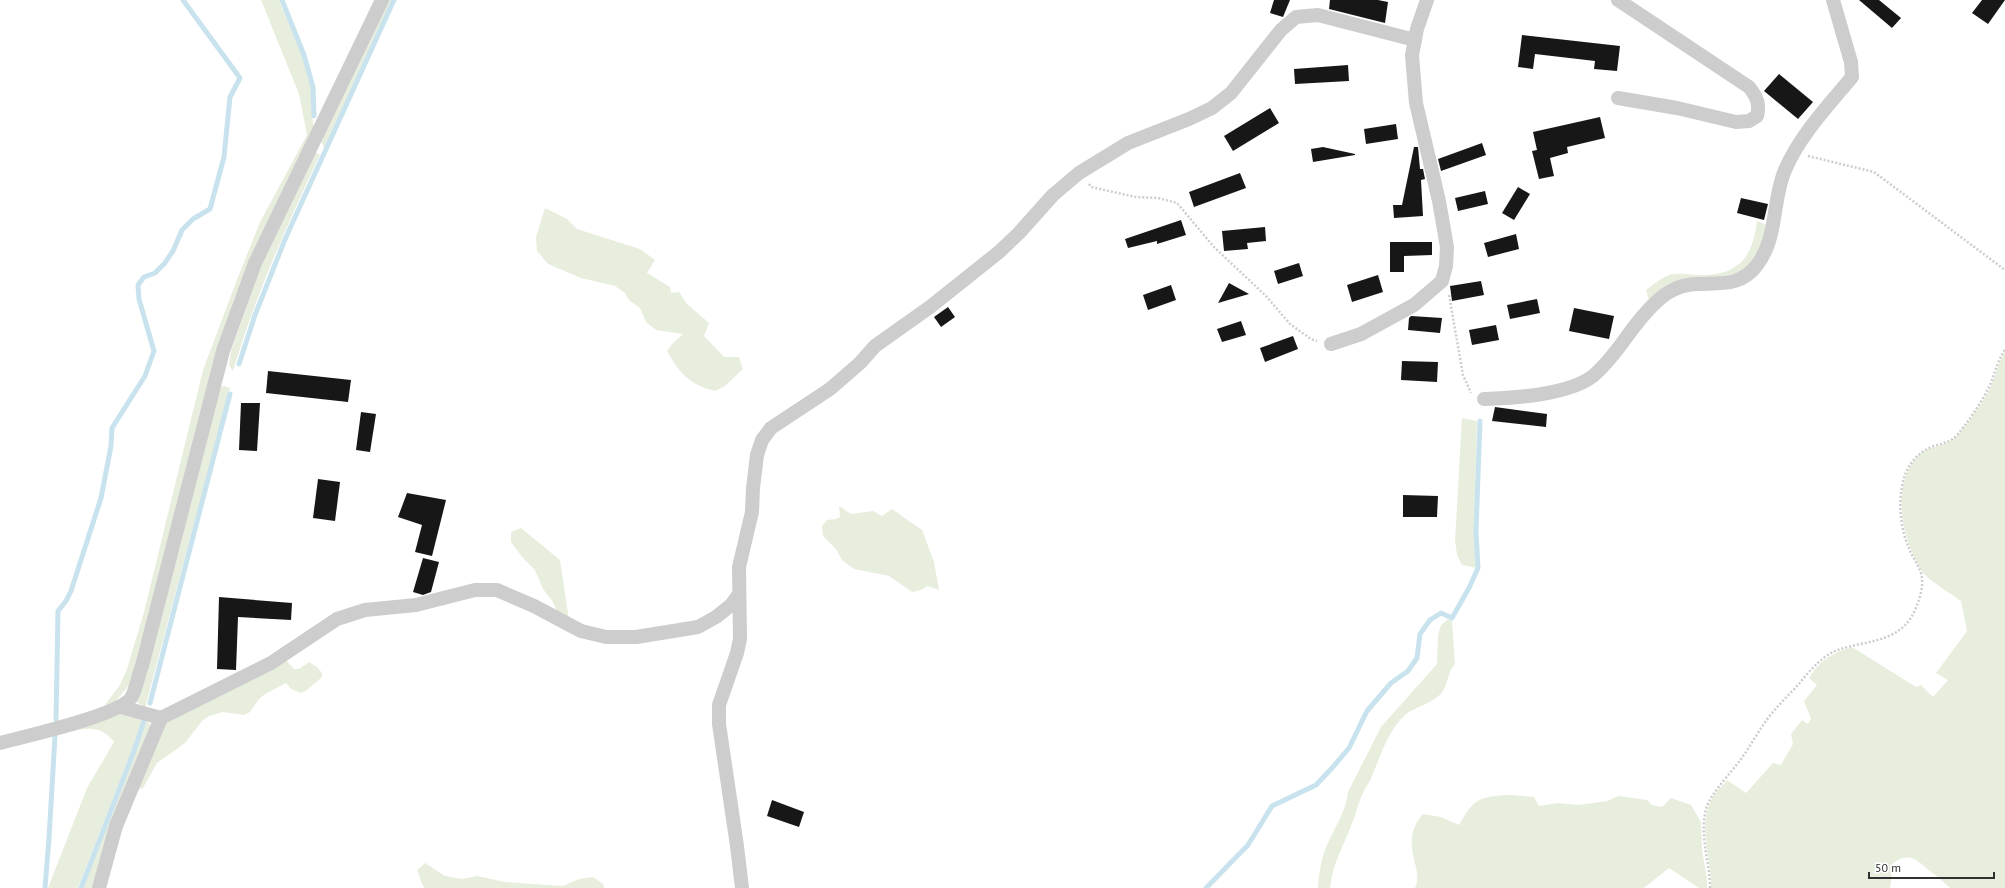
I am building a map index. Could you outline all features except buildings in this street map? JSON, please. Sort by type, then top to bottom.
[{"type":"street","points":[[0,743],[98,716],[121,707],[131,698],[142,666],[223,351],[241,300],[270,229],[382,0]]},
{"type":"street","points":[[1331,344],[1361,334],[1414,305],[1442,281],[1446,266],[1447,247],[1439,201],[1416,103],[1412,55],[1424,4],[1427,0]]},
{"type":"street","points":[[1618,0],[1749,87],[1756,96],[1759,107],[1757,116],[1749,121],[1736,122],[1677,108],[1618,98]]},
{"type":"street","points":[[1484,399],[1513,398],[1536,395],[1576,385],[1592,376],[1613,354],[1634,327],[1660,298],[1673,290],[1684,286],[1737,281],[1748,275],[1758,264],[1772,229],[1785,171],[1792,156],[1818,117],[1852,77],[1851,62],[1833,0]]},
{"type":"street","points":[[742,888],[738,846],[719,724],[719,705],[738,653],[740,639],[738,594],[739,567],[752,512],[753,488],[758,455],[762,440],[771,428],[830,389],[860,363],[875,346],[930,307],[998,252],[1019,233],[1053,196],[1080,173],[1128,143],[1189,119],[1212,108],[1231,93],[1281,30],[1296,17],[1318,15],[1415,40]]},
{"type":"street","points":[[99,888],[116,826],[161,718],[271,663],[337,619],[365,610],[416,605],[475,590],[497,590],[534,606],[581,631],[606,637],[636,637],[698,627],[716,617],[731,605],[738,594]]},
{"type":"street","points":[[121,707],[161,718]]},
{"type":"path","points":[[1792,156],[1813,156],[1874,172],[2005,270]]},
{"type":"path","points":[[1080,173],[1091,187],[1136,197],[1158,198],[1177,203],[1214,247],[1266,296],[1290,324],[1311,339],[1331,344]]},
{"type":"path","points":[[1442,281],[1447,288],[1463,375],[1470,392],[1484,399]]},
{"type":"path","points":[[1710,888],[1710,878],[1705,850],[1704,822],[1706,808],[1712,794],[1721,786],[1739,763],[1766,721],[1816,665],[1831,653],[1859,643],[1880,640],[1892,635],[1910,618],[1915,609],[1922,584],[1921,574],[1908,547],[1900,501],[1907,470],[1915,457],[1933,446],[1946,443],[1957,435],[1978,406],[1990,384],[1999,359],[2005,350]]},
{"type":"green space","points":[[261,0],[279,0],[306,67],[311,88],[314,128],[234,299],[131,683],[115,702],[102,709],[120,685],[127,669],[144,612],[203,370],[260,222],[307,135],[299,94]]},
{"type":"green space","points":[[386,0],[392,0],[324,148],[320,138]]},
{"type":"green space","points":[[314,151],[320,155],[272,261],[233,371],[229,365],[231,351],[261,266]]},
{"type":"green space","points":[[545,208],[567,219],[577,229],[640,249],[655,260],[647,273],[670,287],[671,293],[679,292],[687,304],[709,323],[704,336],[724,357],[739,357],[743,369],[725,386],[715,391],[692,382],[676,366],[667,351],[683,334],[656,330],[646,322],[640,308],[629,300],[625,293],[615,286],[581,278],[548,264],[537,251],[536,237]]},
{"type":"green space","points":[[1757,221],[1769,226],[1764,243],[1747,270],[1649,300],[1646,290],[1669,275],[1702,275],[1718,273],[1737,266],[1744,260],[1749,252]]},
{"type":"green space","points":[[2005,352],[2005,888],[1950,888],[1918,861],[1905,858],[1899,859],[1893,863],[1890,888],[1711,888],[1705,830],[1708,808],[1713,797],[1727,780],[1746,793],[1773,763],[1781,765],[1793,744],[1791,734],[1802,720],[1808,724],[1811,719],[1804,701],[1817,685],[1809,678],[1822,662],[1839,652],[1852,647],[1916,687],[1921,685],[1933,697],[1948,680],[1936,673],[1967,631],[1961,601],[1928,578],[1918,564],[1910,547],[1903,521],[1902,495],[1904,482],[1908,470],[1920,454],[1949,442],[1959,434],[1988,392]]},
{"type":"green space","points":[[224,386],[230,388],[145,708],[138,703],[137,699],[220,387]]},
{"type":"green space","points":[[1462,418],[1477,421],[1474,531],[1476,568],[1462,565],[1457,555],[1455,540]]},
{"type":"green space","points":[[839,506],[851,514],[873,511],[882,516],[892,509],[922,530],[934,562],[939,590],[928,586],[921,590],[912,592],[889,576],[854,569],[842,560],[836,549],[823,536],[822,526],[827,520],[840,517]]},
{"type":"green space","points":[[521,528],[560,560],[569,620],[558,614],[553,602],[543,589],[535,570],[523,558],[511,542],[511,532]]},
{"type":"green space","points":[[1448,619],[1452,621],[1455,664],[1451,670],[1445,688],[1435,699],[1404,716],[1393,730],[1362,795],[1333,870],[1330,888],[1318,888],[1323,856],[1343,812],[1348,792],[1381,727],[1437,664],[1438,635],[1441,625]]},
{"type":"green space","points":[[284,658],[294,669],[299,669],[309,662],[317,667],[322,673],[322,677],[307,690],[301,693],[291,689],[286,683],[265,694],[259,699],[250,712],[244,715],[223,712],[209,716],[202,721],[185,743],[157,763],[143,788],[134,791],[163,720]]},
{"type":"green space","points":[[119,713],[142,716],[142,721],[78,888],[48,888],[87,788],[114,742],[108,735],[95,729],[80,729],[57,735]]},
{"type":"green space","points":[[147,721],[152,726],[94,888],[82,888]]},
{"type":"green space","points":[[1510,795],[1534,797],[1539,806],[1557,803],[1579,805],[1607,801],[1619,796],[1647,800],[1652,805],[1662,807],[1671,798],[1691,805],[1701,822],[1702,850],[1707,878],[1707,888],[1699,888],[1669,868],[1644,888],[1415,888],[1417,872],[1413,854],[1412,835],[1423,814],[1441,817],[1459,825],[1469,809],[1478,801],[1491,796]]},
{"type":"green space","points":[[425,863],[445,876],[462,879],[477,876],[505,882],[563,886],[579,879],[593,877],[603,884],[604,888],[425,888],[417,870]]},
{"type":"waterway","points":[[56,720],[58,611],[66,601],[71,591],[101,498],[111,446],[112,428],[145,376],[154,351],[139,299],[138,285],[144,277],[155,273],[164,264],[173,251],[182,230],[193,219],[210,209],[224,157],[230,97],[240,78],[183,0]]},
{"type":"waterway","points":[[282,0],[304,55],[313,87],[314,116]]},
{"type":"waterway","points":[[239,364],[255,315],[286,237],[394,0]]},
{"type":"waterway","points":[[150,703],[230,394]]},
{"type":"waterway","points":[[1206,888],[1248,845],[1272,806],[1316,785],[1349,748],[1367,711],[1391,683],[1408,671],[1417,658],[1420,634],[1430,620],[1441,613],[1452,618],[1469,588],[1478,568],[1476,531],[1480,421]]},
{"type":"waterway","points":[[81,888],[134,751],[144,721]]},
{"type":"waterway","points":[[45,888],[55,736]]}]
